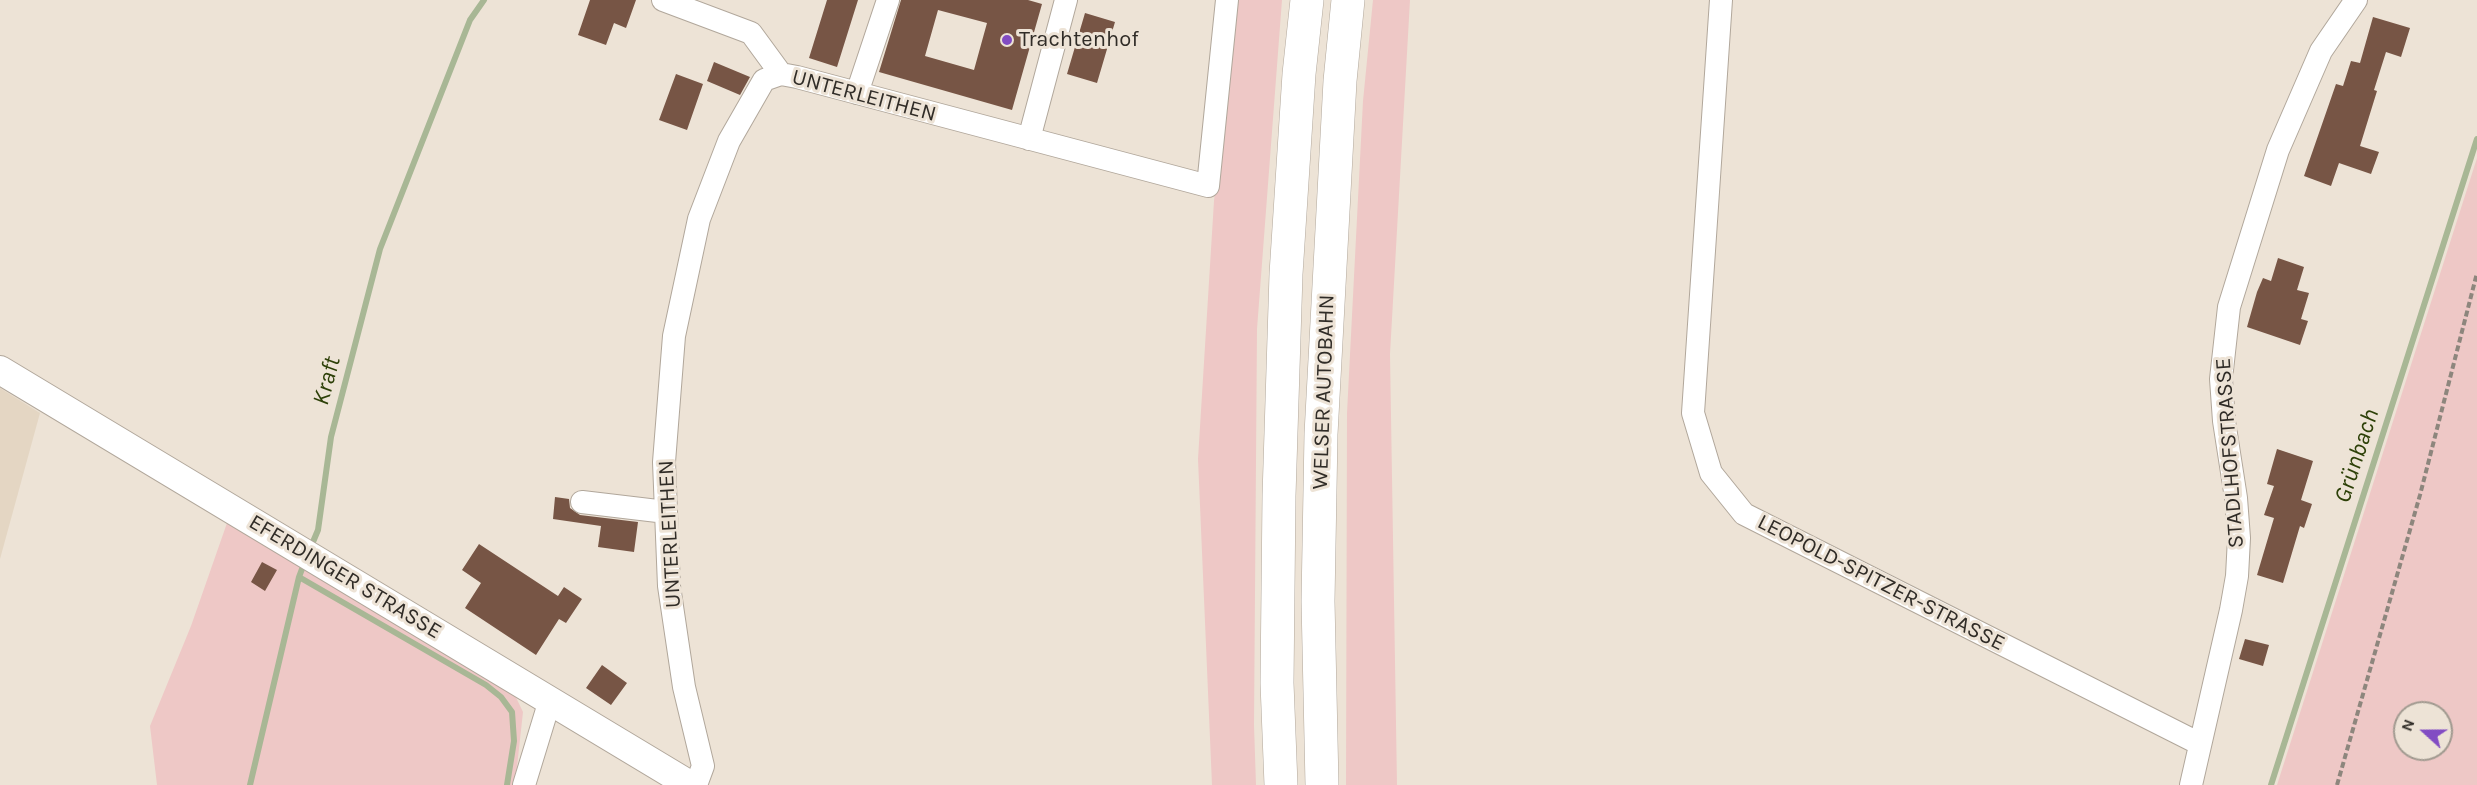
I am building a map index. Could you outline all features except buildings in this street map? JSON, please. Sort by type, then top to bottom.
[{"type":"highway","name":"WELSER AUTOBAHN","points":[[1281,785],[1277,683],[1284,321],[1299,74],[1307,0]]},
{"type":"highway","name":"WELSER AUTOBAHN","points":[[1322,785],[1318,601],[1321,434],[1332,200],[1348,0]]},
{"type":"main road","name":"EFERDINGER STRASSE","points":[[0,370],[690,785]]},
{"type":"street","points":[[663,0],[751,33],[781,74]]},
{"type":"street","points":[[857,93],[888,0]]},
{"type":"street","points":[[1029,139],[1066,0]]},
{"type":"street","name":"UNTERLEITHEN","points":[[696,785],[703,766],[684,687],[669,586],[664,462],[675,336],[699,219],[729,141],[764,81],[781,74],[1208,186],[1227,0]]},
{"type":"street","name":"LEOPOLD-SPITZER-STRASSE","points":[[1721,0],[1692,413],[1712,473],[1744,514],[2200,744]]},
{"type":"street","name":"STADLHOFSTRASSE","points":[[2191,785],[2237,576],[2238,528],[2221,379],[2229,307],[2251,230],[2278,150],[2321,51],[2356,0]]},
{"type":"street","points":[[582,502],[666,512]]},
{"type":"street","points":[[524,785],[550,700]]},
{"type":"path","points":[[2337,785],[2420,495],[2477,273]]},
{"type":"shaded area","points":[[1235,0],[1282,0],[1257,329],[1254,725],[1256,785],[1212,785],[1198,459],[1214,201]]},
{"type":"shaded area","points":[[1373,0],[1410,0],[1390,354],[1397,785],[1346,785],[1347,413],[1363,101]]},
{"type":"shaded area","points":[[2477,158],[2477,785],[2277,785]]},
{"type":"shaded area","points":[[0,388],[40,413],[0,559]]},
{"type":"shaded area","points":[[227,523],[512,689],[523,712],[515,785],[157,785],[150,726],[191,626]]},
{"type":"waterway","name":"Kraft","points":[[310,549],[318,530],[331,437],[380,249],[470,20],[484,0]]},
{"type":"waterway","name":"Grünbach","points":[[2271,785],[2477,139]]},
{"type":"waterway","name":"Kraft","points":[[250,785],[299,577],[305,561]]},
{"type":"waterway","points":[[299,577],[486,685],[501,697],[512,712],[514,741],[507,785]]},
{"type":"place","name":"Trachtenhof","points":[[1007,40]]}]
